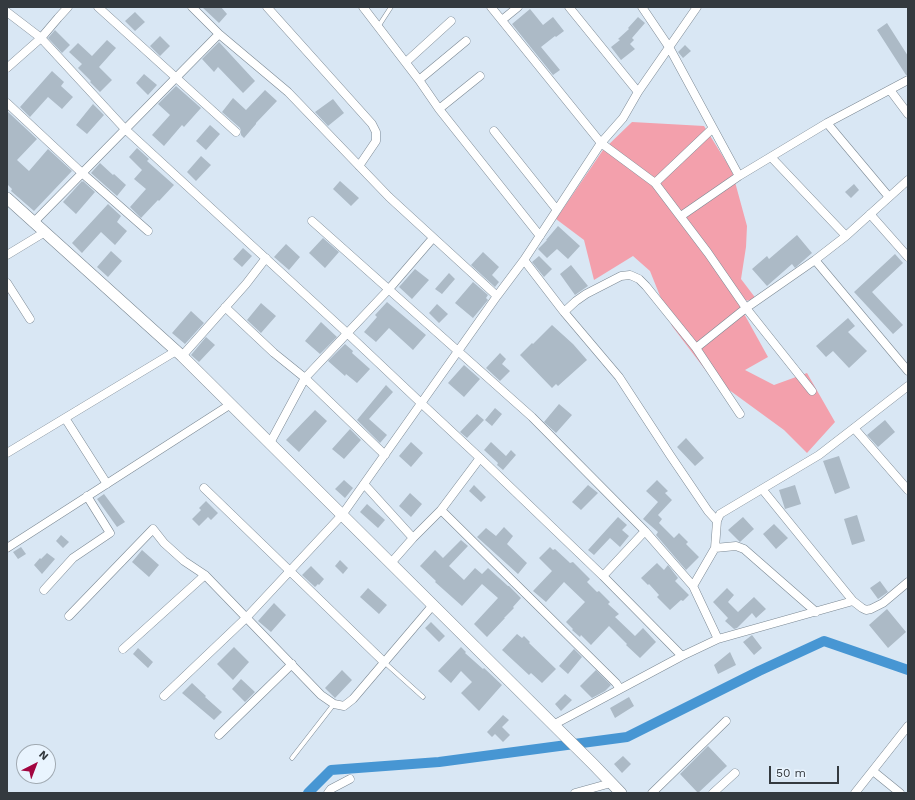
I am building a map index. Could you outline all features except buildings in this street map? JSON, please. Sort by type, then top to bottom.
[{"type":"street","points":[[7,68],[41,38],[68,7]]},
{"type":"street","points":[[98,7],[236,132]]},
{"type":"street","points":[[192,7],[219,34],[288,92],[389,197],[497,296]]},
{"type":"street","points":[[267,7],[372,124],[376,132],[376,141],[359,166]]},
{"type":"street","points":[[363,7],[406,62],[439,109],[540,236]]},
{"type":"street","points":[[492,7],[602,143],[655,183],[708,253],[746,308],[812,391]]},
{"type":"street","points":[[502,20],[518,7]]},
{"type":"street","points":[[570,7],[638,92]]},
{"type":"street","points":[[642,7],[669,46],[739,176]]},
{"type":"street","points":[[164,696],[246,618],[342,515],[524,260],[602,143],[623,118],[638,92],[697,7]]},
{"type":"street","points":[[7,12],[41,38],[126,129],[480,458],[603,576],[682,656]]},
{"type":"street","points":[[406,62],[451,21]]},
{"type":"street","points":[[34,222],[219,34]]},
{"type":"street","points":[[419,80],[466,41]]},
{"type":"street","points":[[439,109],[480,76]]},
{"type":"street","points":[[680,216],[739,176],[827,123],[908,80]]},
{"type":"street","points":[[890,90],[908,114]]},
{"type":"street","points":[[7,103],[82,173],[148,231]]},
{"type":"street","points":[[827,123],[889,197]]},
{"type":"street","points":[[655,183],[713,128]]},
{"type":"street","points":[[494,131],[557,210]]},
{"type":"street","points":[[771,157],[846,236]]},
{"type":"street","points":[[696,348],[746,308],[815,260],[846,236],[908,180]]},
{"type":"street","points":[[7,198],[179,353],[621,793]]},
{"type":"street","points":[[870,214],[908,257]]},
{"type":"street","points":[[312,220],[532,417],[645,531],[693,586],[718,638]]},
{"type":"street","points":[[7,255],[45,232]]},
{"type":"street","points":[[270,443],[305,378],[389,289],[433,238]]},
{"type":"street","points":[[7,453],[179,353],[225,307],[246,284],[266,258]]},
{"type":"street","points":[[524,260],[564,312],[619,377],[708,511],[717,521]]},
{"type":"street","points":[[815,260],[908,371]]},
{"type":"street","points":[[564,312],[586,294],[621,276],[630,275],[639,279],[696,348],[740,414]]},
{"type":"street","points":[[7,282],[30,319]]},
{"type":"street","points":[[225,307],[274,353],[305,378],[385,455]]},
{"type":"street","points":[[693,586],[715,548],[717,521],[720,514],[819,455],[908,386]]},
{"type":"street","points":[[7,548],[230,404]]},
{"type":"street","points":[[65,418],[106,484]]},
{"type":"street","points":[[854,428],[908,490]]},
{"type":"street","points":[[390,563],[412,538],[441,510],[480,458]]},
{"type":"street","points":[[364,484],[412,538]]},
{"type":"street","points":[[204,488],[384,662]]},
{"type":"street","points":[[762,489],[853,601],[862,608],[866,610],[871,609],[883,603],[908,582]]},
{"type":"street","points":[[44,590],[73,558],[110,533],[87,496]]},
{"type":"street","points":[[441,510],[620,689]]},
{"type":"street","points":[[69,616],[153,528],[164,543],[184,561],[205,575],[321,695],[334,704],[344,706],[353,699],[433,605]]},
{"type":"street","points":[[603,576],[645,531]]},
{"type":"street","points":[[715,548],[736,546],[744,549],[816,612]]},
{"type":"street","points":[[123,649],[205,575]]},
{"type":"street","points":[[555,727],[620,689],[718,638],[853,601]]},
{"type":"street","points":[[219,734],[292,664]]},
{"type":"street","points":[[652,793],[726,720]]},
{"type":"street","points":[[855,793],[908,726]]},
{"type":"street","points":[[872,771],[900,793]]},
{"type":"street","points":[[714,793],[735,773]]},
{"type":"street","points":[[328,793],[332,789],[350,779]]},
{"type":"street","points":[[575,793],[611,783]]},
{"type":"lane","points":[[378,27],[391,7]]},
{"type":"lane","points":[[384,662],[423,697]]},
{"type":"lane","points":[[292,758],[334,704]]},
{"type":"shaded area","points":[[632,122],[704,126],[732,171],[747,226],[746,247],[741,279],[757,300],[737,301],[768,357],[745,370],[774,385],[807,373],[835,422],[807,453],[784,430],[710,376],[672,326],[650,271],[633,256],[594,280],[584,240],[556,219],[603,150]]},
{"type":"waterway","points":[[308,793],[331,770],[439,762],[627,737],[759,671],[824,641],[908,670]]}]
